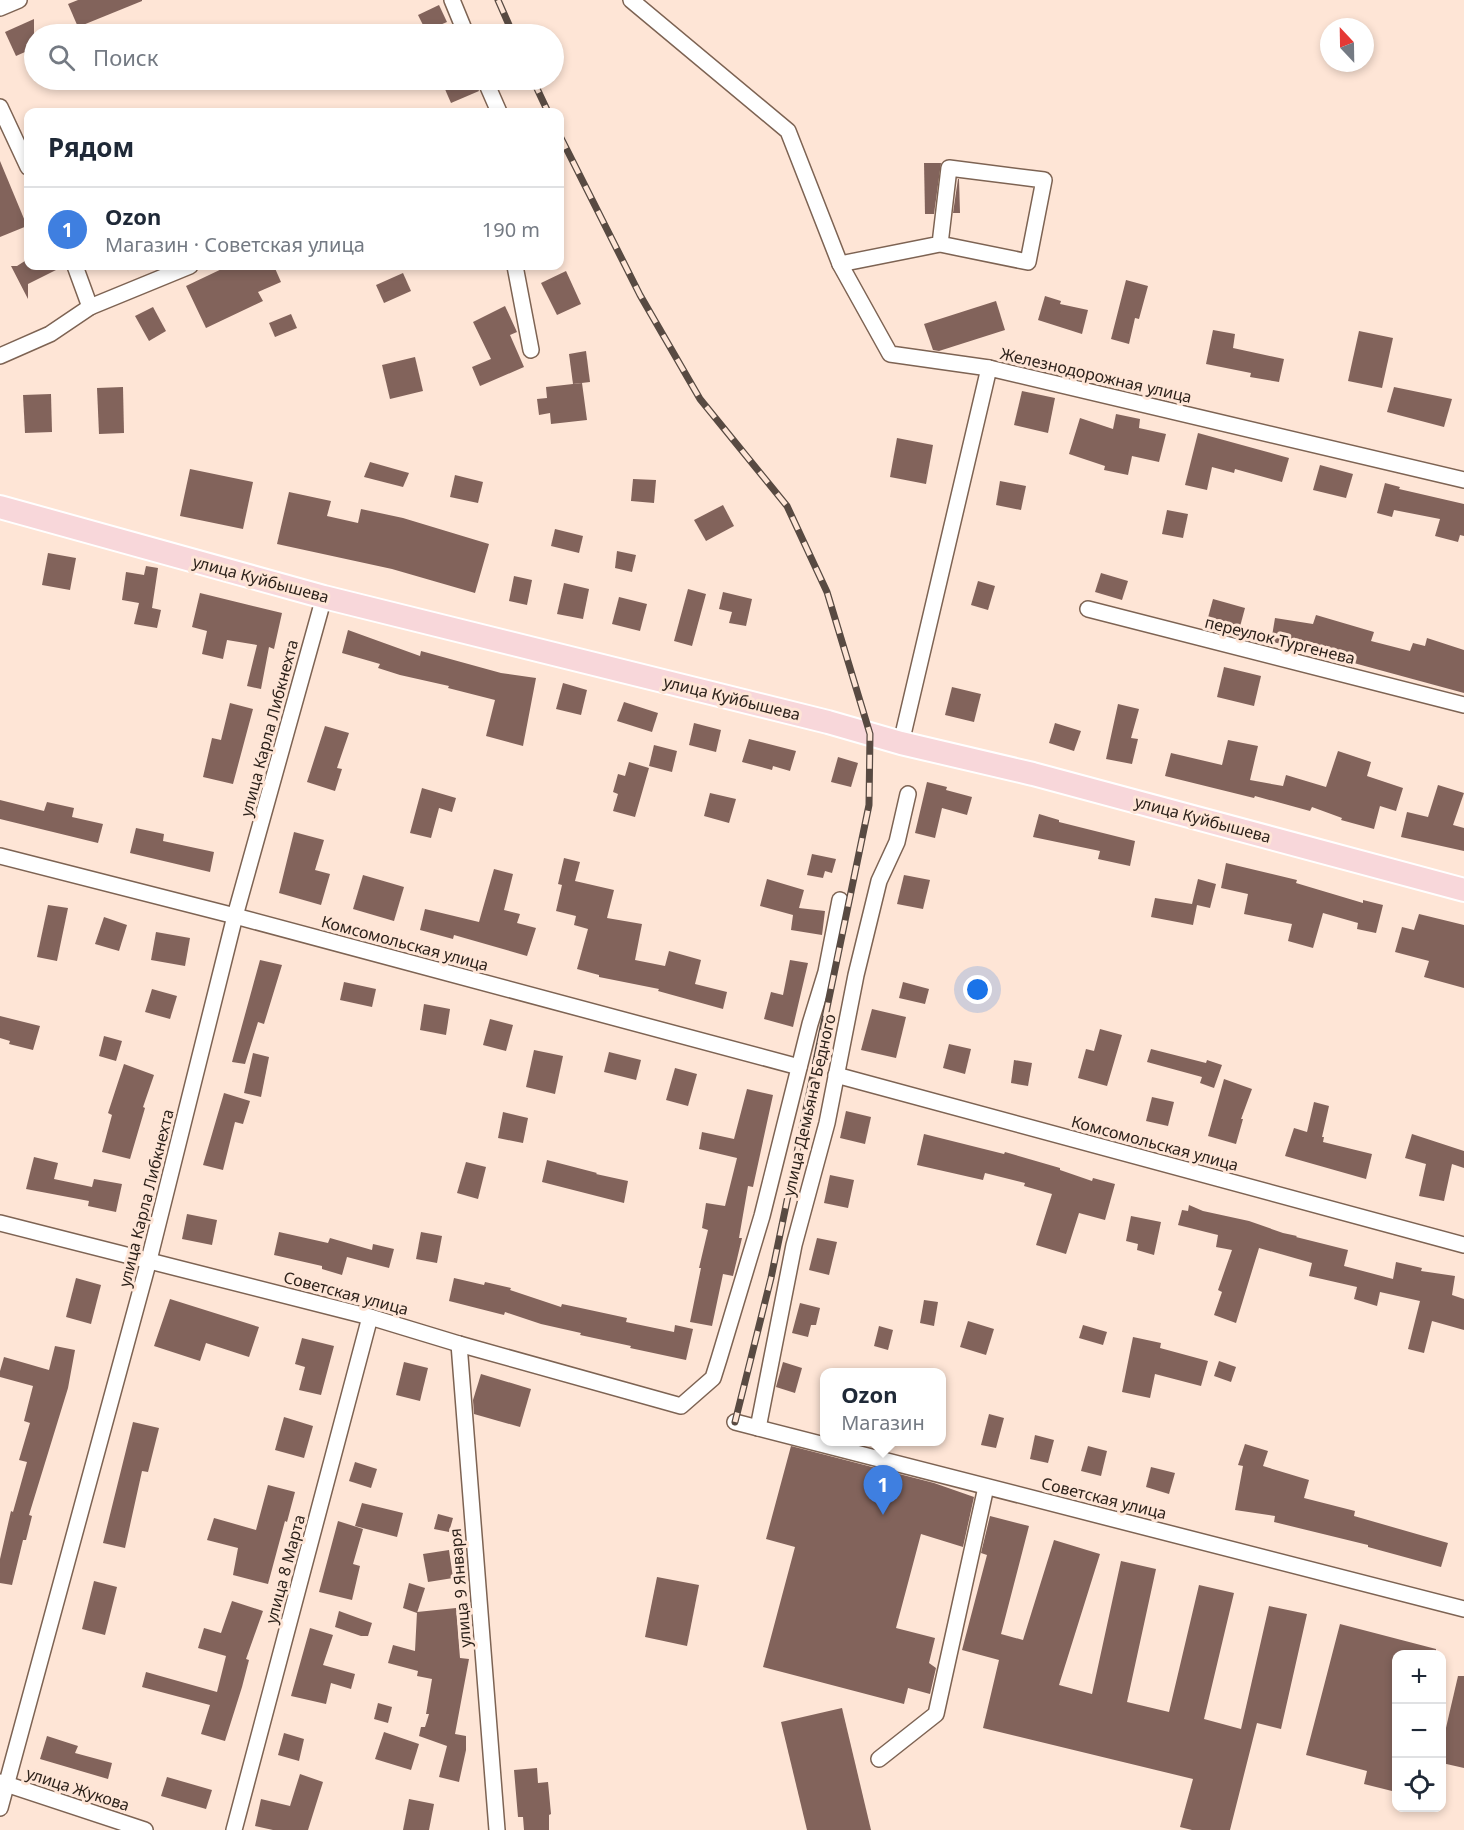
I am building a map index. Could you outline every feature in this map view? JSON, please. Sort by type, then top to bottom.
[{"type":"main road","name":"улица Куйбышева","points":[[0,507],[324,597],[1033,774],[1464,890]]},
{"type":"street","points":[[0,8],[19,0]]},
{"type":"street","points":[[452,0],[462,24]]},
{"type":"street","points":[[631,0],[788,131],[840,264],[890,354],[989,368]]},
{"type":"street","points":[[489,90],[497,108]]},
{"type":"street","points":[[0,107],[24,158]]},
{"type":"street","points":[[840,264],[940,244],[1028,262],[1044,180],[949,168],[940,244]]},
{"type":"street","points":[[76,270],[90,307]]},
{"type":"street","points":[[0,356],[50,334],[90,307],[180,270]]},
{"type":"street","points":[[516,270],[531,350]]},
{"type":"street","name":"Железнодорожная улица","points":[[901,742],[989,368],[1464,480]]},
{"type":"street","name":"улица Карла Либкнехта","points":[[0,1808],[3,1783],[149,1260],[235,916],[324,597]]},
{"type":"street","name":"переулок Тургенева","points":[[1088,609],[1464,705]]},
{"type":"street","name":"улица Демьяна Бедного","points":[[758,1428],[794,1245],[827,1123],[856,975],[879,881],[897,842],[908,794]]},
{"type":"street","name":"Комсомольская улица","points":[[0,856],[235,916],[799,1067]]},
{"type":"street","points":[[799,1067],[825,972],[840,900]]},
{"type":"street","name":"Советская улица","points":[[0,1223],[370,1317],[681,1406],[713,1378],[762,1216],[799,1067]]},
{"type":"street","name":"Комсомольская улица","points":[[836,1075],[1464,1245]]},
{"type":"street","name":"улица 8 Марта","points":[[234,1830],[370,1317]]},
{"type":"street","name":"улица 9 Января","points":[[459,1344],[497,1830]]},
{"type":"street","name":"Советская улица","points":[[735,1422],[820,1444]]},
{"type":"street","name":"Советская улица","points":[[828,1446],[1464,1609]]},
{"type":"street","points":[[879,1759],[936,1714],[986,1487]]},
{"type":"street","name":"улица Жукова","points":[[3,1783],[145,1830]]},
{"type":"building","points":[[78,0],[142,0],[85,24],[77,24],[68,4]]},
{"type":"building","points":[[439,5],[447,22],[422,24],[418,15]]},
{"type":"building","points":[[34,19],[34,24],[24,24],[24,52],[16,56],[5,32]]},
{"type":"building","points":[[445,90],[479,91],[451,103]]},
{"type":"building","points":[[0,161],[24,219],[24,227],[0,237]]},
{"type":"building","points":[[924,163],[941,163],[934,214],[925,214]]},
{"type":"building","points":[[958,179],[960,213],[953,213]]},
{"type":"building","points":[[24,262],[24,270],[56,270],[28,284],[28,299],[11,266],[17,266]]},
{"type":"building","points":[[220,270],[276,270],[281,282],[258,292],[263,301],[206,328],[186,286]]},
{"type":"building","points":[[566,271],[581,304],[557,315],[541,283]]},
{"type":"building","points":[[403,273],[411,291],[384,303],[376,285]]},
{"type":"building","points":[[1126,280],[1148,286],[1139,319],[1135,318],[1129,344],[1111,339]]},
{"type":"building","points":[[1045,296],[1061,301],[1060,304],[1088,310],[1082,334],[1038,320]]},
{"type":"building","points":[[996,301],[1005,330],[939,351],[933,350],[924,324]]},
{"type":"building","points":[[505,306],[517,332],[510,335],[524,367],[480,386],[472,367],[491,359],[473,322]]},
{"type":"building","points":[[153,307],[166,331],[149,341],[135,316]]},
{"type":"building","points":[[291,314],[297,328],[275,337],[269,323]]},
{"type":"building","points":[[1213,330],[1235,334],[1233,348],[1284,359],[1279,382],[1250,377],[1251,373],[1206,364]]},
{"type":"building","points":[[1359,331],[1393,338],[1382,388],[1348,381]]},
{"type":"building","points":[[586,351],[590,382],[573,384],[569,354]]},
{"type":"building","points":[[415,357],[423,391],[390,399],[382,365]]},
{"type":"building","points":[[582,383],[587,420],[551,424],[550,413],[539,415],[537,399],[547,398],[546,387]]},
{"type":"building","points":[[123,387],[124,433],[99,434],[97,388]]},
{"type":"building","points":[[1394,387],[1452,399],[1444,427],[1387,412]]},
{"type":"building","points":[[1022,391],[1055,398],[1048,433],[1014,425]]},
{"type":"building","points":[[51,394],[52,432],[25,433],[23,395]]},
{"type":"building","points":[[1116,414],[1140,419],[1139,428],[1166,434],[1159,462],[1132,456],[1128,475],[1104,470],[1105,466],[1069,454],[1080,418],[1113,429]]},
{"type":"building","points":[[1198,433],[1289,458],[1282,482],[1235,469],[1234,473],[1212,467],[1207,490],[1185,485]]},
{"type":"building","points":[[897,438],[933,445],[926,484],[890,477]]},
{"type":"building","points":[[370,462],[409,473],[403,487],[364,477]]},
{"type":"building","points":[[1320,465],[1353,474],[1346,498],[1313,490]]},
{"type":"building","points":[[190,469],[253,482],[243,529],[180,516]]},
{"type":"building","points":[[455,475],[483,482],[478,503],[450,497]]},
{"type":"building","points":[[633,479],[656,480],[654,503],[631,501]]},
{"type":"building","points":[[1000,481],[1026,486],[1021,510],[996,505]]},
{"type":"building","points":[[1385,483],[1400,487],[1399,489],[1464,504],[1464,536],[1460,535],[1458,542],[1435,536],[1440,519],[1394,510],[1392,517],[1377,513]]},
{"type":"building","points":[[289,492],[331,501],[327,516],[358,523],[361,509],[403,518],[489,544],[475,593],[392,569],[277,544]]},
{"type":"building","points":[[723,505],[734,526],[706,541],[694,520]]},
{"type":"building","points":[[1167,510],[1188,514],[1183,538],[1162,534]]},
{"type":"building","points":[[555,529],[583,536],[579,553],[551,546]]},
{"type":"building","points":[[617,551],[636,555],[632,572],[615,568]]},
{"type":"building","points":[[48,553],[76,558],[70,590],[42,585]]},
{"type":"building","points":[[146,566],[158,568],[152,608],[161,610],[157,628],[134,624],[139,603],[122,600],[126,572],[144,575]]},
{"type":"building","points":[[1101,573],[1128,581],[1122,600],[1095,592]]},
{"type":"building","points":[[514,576],[532,580],[527,605],[509,601]]},
{"type":"building","points":[[978,581],[995,586],[988,610],[971,605]]},
{"type":"building","points":[[564,583],[589,589],[583,619],[557,614]]},
{"type":"building","points":[[688,589],[706,594],[692,646],[674,641]]},
{"type":"building","points":[[723,592],[752,599],[746,626],[729,623],[732,612],[719,609]]},
{"type":"building","points":[[200,593],[282,613],[274,649],[269,647],[261,689],[247,686],[257,645],[227,640],[223,659],[202,654],[207,631],[192,627]]},
{"type":"building","points":[[619,597],[647,604],[640,631],[612,624]]},
{"type":"building","points":[[1213,599],[1245,608],[1238,634],[1206,625]]},
{"type":"building","points":[[1316,615],[1374,632],[1371,641],[1410,651],[1413,643],[1425,646],[1427,638],[1464,650],[1464,693],[1306,650],[1307,648],[1271,642],[1275,618],[1313,624]]},
{"type":"building","points":[[348,630],[420,656],[421,651],[501,673],[536,678],[523,746],[486,736],[495,700],[448,688],[449,686],[400,675],[378,668],[380,664],[342,653]]},
{"type":"building","points":[[1224,667],[1261,676],[1254,706],[1217,697]]},
{"type":"building","points":[[563,683],[587,690],[581,715],[556,709]]},
{"type":"building","points":[[952,687],[981,694],[974,722],[945,715]]},
{"type":"building","points":[[624,702],[658,713],[652,732],[617,721]]},
{"type":"building","points":[[230,703],[253,709],[233,784],[203,777],[212,738],[221,740]]},
{"type":"building","points":[[1118,704],[1139,709],[1131,738],[1138,739],[1132,764],[1106,759]]},
{"type":"building","points":[[694,723],[721,730],[716,752],[689,745]]},
{"type":"building","points":[[1055,723],[1081,731],[1074,751],[1049,743]]},
{"type":"building","points":[[325,726],[349,733],[337,768],[342,769],[335,791],[307,782]]},
{"type":"building","points":[[749,739],[796,751],[790,771],[773,766],[772,770],[742,762]]},
{"type":"building","points":[[1228,740],[1258,746],[1250,780],[1283,786],[1286,775],[1326,787],[1338,751],[1371,762],[1367,776],[1403,788],[1396,811],[1380,806],[1374,829],[1341,820],[1342,818],[1312,807],[1310,811],[1165,776],[1171,753],[1222,765]]},
{"type":"building","points":[[654,745],[677,751],[672,772],[649,766]]},
{"type":"building","points":[[838,757],[858,763],[851,787],[831,782]]},
{"type":"building","points":[[629,762],[649,768],[635,817],[613,811],[618,794],[613,792],[618,774],[625,776]]},
{"type":"building","points":[[927,782],[972,797],[967,815],[942,808],[935,838],[915,833]]},
{"type":"building","points":[[1438,785],[1464,793],[1453,825],[1464,828],[1464,851],[1401,837],[1407,812],[1428,817]]},
{"type":"building","points":[[422,788],[456,798],[452,812],[439,808],[431,838],[410,833]]},
{"type":"building","points":[[710,793],[736,799],[729,823],[704,816]]},
{"type":"building","points":[[0,800],[44,811],[47,802],[74,808],[72,817],[103,824],[98,843],[0,819]]},
{"type":"building","points":[[1039,814],[1059,820],[1059,822],[1135,841],[1130,866],[1098,859],[1100,851],[1033,837]]},
{"type":"building","points":[[136,828],[164,834],[163,841],[214,852],[210,872],[130,853]]},
{"type":"building","points":[[294,832],[324,840],[315,870],[330,874],[321,905],[279,893]]},
{"type":"building","points":[[812,854],[836,859],[832,873],[825,871],[823,878],[807,875]]},
{"type":"building","points":[[564,858],[580,862],[575,881],[614,890],[607,918],[642,924],[635,960],[665,966],[669,951],[701,960],[695,984],[727,992],[723,1009],[658,991],[659,989],[599,977],[599,975],[577,969],[588,929],[574,925],[576,916],[556,911],[562,885],[558,884]]},
{"type":"building","points":[[1226,863],[1297,880],[1296,883],[1363,903],[1363,900],[1383,905],[1376,933],[1357,929],[1358,923],[1323,913],[1313,948],[1288,941],[1292,924],[1244,914],[1248,894],[1221,888]]},
{"type":"building","points":[[494,869],[513,874],[504,910],[520,914],[517,923],[536,928],[527,956],[454,935],[453,939],[420,930],[425,909],[479,922]]},
{"type":"building","points":[[363,875],[404,887],[394,921],[353,909]]},
{"type":"building","points":[[904,875],[930,880],[923,909],[897,904]]},
{"type":"building","points":[[767,879],[804,890],[799,908],[825,911],[822,935],[791,930],[793,915],[760,906]]},
{"type":"building","points":[[1198,879],[1216,884],[1210,908],[1197,905],[1193,925],[1151,917],[1155,898],[1192,904]]},
{"type":"building","points":[[48,905],[68,908],[57,961],[37,957]]},
{"type":"building","points":[[1419,914],[1464,925],[1464,988],[1424,977],[1429,961],[1395,952],[1402,927],[1414,930]]},
{"type":"building","points":[[104,917],[127,925],[119,951],[95,944]]},
{"type":"building","points":[[156,932],[190,938],[185,966],[151,960]]},
{"type":"building","points":[[260,960],[282,965],[264,1024],[258,1022],[245,1064],[232,1062]]},
{"type":"building","points":[[790,960],[808,963],[793,1027],[764,1019],[771,992],[783,995]]},
{"type":"building","points":[[344,982],[376,989],[372,1007],[340,1000]]},
{"type":"building","points":[[903,982],[929,989],[925,1004],[899,998]]},
{"type":"building","points":[[152,989],[177,996],[170,1019],[145,1012]]},
{"type":"building","points":[[424,1004],[450,1009],[446,1035],[420,1030]]},
{"type":"building","points":[[872,1009],[906,1017],[896,1058],[861,1050]]},
{"type":"building","points":[[0,1016],[40,1026],[33,1050],[9,1044],[10,1041],[0,1038]]},
{"type":"building","points":[[490,1019],[513,1025],[506,1051],[483,1045]]},
{"type":"building","points":[[1100,1029],[1122,1035],[1107,1086],[1078,1078],[1086,1049],[1094,1051]]},
{"type":"building","points":[[104,1036],[122,1041],[116,1061],[99,1056]]},
{"type":"building","points":[[949,1044],[971,1049],[965,1074],[943,1068]]},
{"type":"building","points":[[1151,1049],[1222,1065],[1214,1088],[1200,1083],[1202,1077],[1147,1062]]},
{"type":"building","points":[[534,1050],[563,1056],[555,1094],[526,1087]]},
{"type":"building","points":[[609,1052],[641,1060],[636,1080],[604,1072]]},
{"type":"building","points":[[253,1053],[269,1057],[261,1097],[244,1093]]},
{"type":"building","points":[[1014,1060],[1032,1063],[1028,1086],[1011,1083]]},
{"type":"building","points":[[124,1064],[154,1075],[130,1159],[102,1152],[112,1115],[108,1113]]},
{"type":"building","points":[[675,1068],[697,1074],[688,1106],[666,1100]]},
{"type":"building","points":[[1224,1079],[1252,1089],[1241,1119],[1243,1119],[1236,1144],[1208,1136]]},
{"type":"building","points":[[747,1089],[773,1095],[753,1187],[748,1186],[739,1238],[742,1238],[733,1276],[723,1274],[712,1326],[690,1322],[708,1230],[702,1228],[706,1203],[725,1206],[737,1158],[699,1149],[702,1132],[734,1139]]},
{"type":"building","points":[[224,1093],[250,1101],[243,1124],[235,1122],[223,1170],[203,1165]]},
{"type":"building","points":[[1152,1097],[1174,1102],[1168,1126],[1146,1121]]},
{"type":"building","points":[[1314,1102],[1329,1106],[1322,1137],[1324,1137],[1323,1142],[1372,1154],[1366,1179],[1285,1156],[1294,1128],[1307,1132]]},
{"type":"building","points":[[846,1111],[871,1117],[865,1144],[840,1138]]},
{"type":"building","points":[[503,1112],[528,1118],[523,1143],[498,1138]]},
{"type":"building","points":[[924,1134],[1004,1154],[1005,1152],[1060,1168],[1060,1170],[1092,1181],[1093,1178],[1115,1184],[1105,1220],[1079,1213],[1066,1254],[1036,1245],[1052,1194],[1024,1186],[1025,1183],[985,1173],[983,1180],[917,1165]]},
{"type":"building","points":[[1412,1134],[1464,1151],[1464,1168],[1452,1164],[1444,1201],[1419,1196],[1426,1164],[1405,1158]]},
{"type":"building","points":[[34,1157],[58,1163],[54,1179],[92,1187],[94,1179],[122,1184],[116,1212],[88,1206],[89,1201],[26,1189]]},
{"type":"building","points":[[547,1160],[628,1181],[624,1203],[542,1182]]},
{"type":"building","points":[[466,1162],[486,1167],[478,1199],[457,1193]]},
{"type":"building","points":[[830,1175],[854,1180],[848,1208],[824,1203]]},
{"type":"building","points":[[1189,1205],[1203,1211],[1249,1221],[1296,1237],[1348,1250],[1344,1266],[1393,1279],[1396,1262],[1422,1268],[1421,1271],[1455,1276],[1452,1295],[1464,1299],[1464,1330],[1432,1321],[1424,1353],[1408,1349],[1420,1301],[1380,1292],[1377,1306],[1354,1299],[1357,1287],[1309,1276],[1312,1263],[1259,1248],[1236,1323],[1214,1315],[1222,1292],[1218,1290],[1232,1250],[1216,1247],[1218,1235],[1178,1225],[1182,1210],[1188,1211]]},
{"type":"building","points":[[187,1214],[217,1220],[212,1245],[182,1239]]},
{"type":"building","points":[[1131,1216],[1161,1222],[1154,1255],[1137,1250],[1138,1244],[1126,1241]]},
{"type":"building","points":[[279,1232],[328,1243],[330,1238],[372,1250],[373,1244],[394,1249],[389,1268],[347,1257],[342,1275],[322,1269],[322,1266],[274,1255]]},
{"type":"building","points":[[421,1232],[442,1236],[437,1263],[416,1259]]},
{"type":"building","points":[[817,1238],[837,1242],[829,1275],[809,1270]]},
{"type":"building","points":[[76,1278],[101,1285],[91,1324],[66,1317]]},
{"type":"building","points":[[454,1278],[511,1288],[510,1290],[561,1307],[562,1304],[627,1318],[626,1322],[674,1332],[675,1325],[693,1329],[686,1360],[580,1335],[581,1333],[541,1324],[505,1312],[504,1315],[449,1301]]},
{"type":"building","points":[[170,1299],[259,1327],[249,1357],[206,1343],[200,1361],[154,1346]]},
{"type":"building","points":[[924,1300],[938,1302],[934,1326],[920,1323]]},
{"type":"building","points":[[800,1303],[820,1308],[816,1325],[811,1325],[808,1337],[792,1333]]},
{"type":"building","points":[[968,1321],[994,1329],[986,1355],[960,1347]]},
{"type":"building","points":[[1083,1325],[1107,1332],[1103,1345],[1079,1338]]},
{"type":"building","points":[[879,1326],[893,1330],[888,1350],[874,1346]]},
{"type":"building","points":[[1133,1337],[1161,1343],[1160,1348],[1208,1361],[1201,1386],[1155,1374],[1150,1398],[1122,1392]]},
{"type":"building","points":[[302,1338],[334,1346],[321,1395],[299,1390],[305,1367],[295,1364]]},
{"type":"building","points":[[55,1346],[75,1350],[68,1388],[29,1515],[32,1516],[26,1540],[23,1540],[12,1585],[0,1583],[0,1559],[11,1511],[13,1512],[27,1462],[19,1460],[30,1423],[24,1421],[33,1386],[0,1377],[0,1371],[4,1357],[49,1370]]},
{"type":"building","points":[[1219,1361],[1236,1367],[1231,1382],[1214,1376]]},
{"type":"building","points":[[404,1362],[428,1368],[420,1401],[396,1395]]},
{"type":"building","points":[[783,1362],[802,1368],[795,1393],[776,1387]]},
{"type":"building","points":[[481,1374],[531,1389],[520,1427],[474,1414],[473,1400]]},
{"type":"building","points":[[989,1414],[1004,1418],[996,1448],[981,1445]]},
{"type":"building","points":[[284,1417],[313,1426],[304,1458],[275,1450]]},
{"type":"building","points":[[133,1422],[159,1428],[148,1472],[142,1471],[125,1548],[103,1543]]},
{"type":"building","points":[[1035,1435],[1054,1440],[1048,1463],[1030,1459]]},
{"type":"building","points":[[1245,1444],[1268,1451],[1263,1466],[1309,1480],[1304,1498],[1355,1511],[1354,1516],[1448,1543],[1441,1567],[1368,1547],[1368,1545],[1274,1522],[1275,1516],[1235,1510],[1243,1466],[1238,1465]]},
{"type":"building","points":[[791,1446],[934,1483],[974,1497],[963,1547],[921,1534],[896,1628],[935,1638],[929,1663],[936,1668],[930,1694],[908,1688],[904,1704],[763,1667],[795,1547],[766,1539]]},
{"type":"building","points":[[1088,1446],[1107,1451],[1101,1476],[1081,1471]]},
{"type":"building","points":[[355,1462],[377,1469],[371,1488],[349,1481]]},
{"type":"building","points":[[1151,1467],[1175,1473],[1169,1494],[1146,1487]]},
{"type":"building","points":[[268,1485],[295,1492],[268,1584],[233,1575],[238,1548],[207,1540],[214,1518],[256,1530]]},
{"type":"building","points":[[362,1503],[403,1513],[397,1537],[355,1526]]},
{"type":"building","points":[[438,1514],[453,1518],[449,1532],[434,1529]]},
{"type":"building","points":[[990,1516],[1029,1526],[1001,1634],[1023,1640],[1054,1540],[1100,1554],[1059,1685],[1092,1694],[1121,1561],[1156,1569],[1127,1702],[1169,1712],[1199,1585],[1234,1593],[1204,1719],[1241,1729],[1269,1606],[1307,1614],[1281,1729],[1257,1723],[1230,1830],[1192,1830],[1180,1827],[1193,1779],[983,1728],[999,1660],[962,1650],[987,1555],[981,1553]]},
{"type":"building","points":[[338,1521],[363,1529],[353,1564],[360,1566],[352,1600],[319,1592]]},
{"type":"building","points":[[449,1550],[453,1578],[428,1582],[423,1554]]},
{"type":"building","points":[[657,1577],[699,1585],[687,1646],[645,1637]]},
{"type":"building","points":[[94,1581],[117,1587],[105,1635],[82,1629]]},
{"type":"building","points":[[409,1583],[425,1588],[417,1613],[403,1608]]},
{"type":"building","points":[[232,1601],[263,1611],[246,1659],[249,1660],[225,1741],[201,1734],[210,1705],[142,1687],[146,1672],[217,1692],[226,1656],[198,1648],[204,1628],[221,1633]]},
{"type":"building","points":[[456,1608],[460,1658],[469,1659],[455,1734],[466,1736],[466,1750],[459,1782],[439,1777],[447,1746],[419,1736],[421,1727],[425,1727],[429,1714],[426,1714],[432,1679],[417,1676],[418,1671],[388,1663],[393,1645],[415,1651],[417,1612]]},
{"type":"building","points":[[339,1611],[372,1623],[368,1636],[361,1636],[335,1627]]},
{"type":"building","points":[[1340,1624],[1436,1649],[1392,1650],[1392,1791],[1364,1784],[1367,1771],[1306,1755]]},
{"type":"building","points":[[310,1628],[333,1635],[323,1665],[355,1674],[351,1689],[331,1683],[326,1704],[291,1696]]},
{"type":"building","points":[[1458,1676],[1464,1676],[1464,1768],[1446,1764],[1446,1728]]},
{"type":"building","points":[[378,1703],[392,1707],[388,1723],[374,1719]]},
{"type":"building","points":[[842,1708],[871,1830],[807,1830],[781,1722]]},
{"type":"building","points":[[384,1732],[419,1744],[411,1770],[375,1759]]},
{"type":"building","points":[[284,1733],[304,1739],[299,1761],[278,1755]]},
{"type":"building","points":[[47,1736],[78,1746],[75,1753],[112,1763],[108,1779],[40,1759]]},
{"type":"building","points":[[537,1768],[538,1783],[548,1782],[551,1814],[549,1815],[549,1830],[524,1830],[523,1817],[518,1817],[514,1770]]},
{"type":"building","points":[[300,1774],[323,1782],[308,1830],[273,1830],[255,1826],[261,1799],[290,1806]]},
{"type":"building","points":[[167,1777],[212,1790],[206,1809],[161,1796]]},
{"type":"building","points":[[409,1799],[434,1804],[429,1830],[403,1830]]},
{"type":"railway","points":[[498,0],[509,24]]},
{"type":"railway","points":[[538,90],[546,108]]},
{"type":"railway","points":[[564,144],[640,295],[700,399],[787,506],[827,592],[870,734],[869,805],[771,1278],[735,1422]]},
{"type":"place","name":"Ozon","points":[[883,1515]]}]
